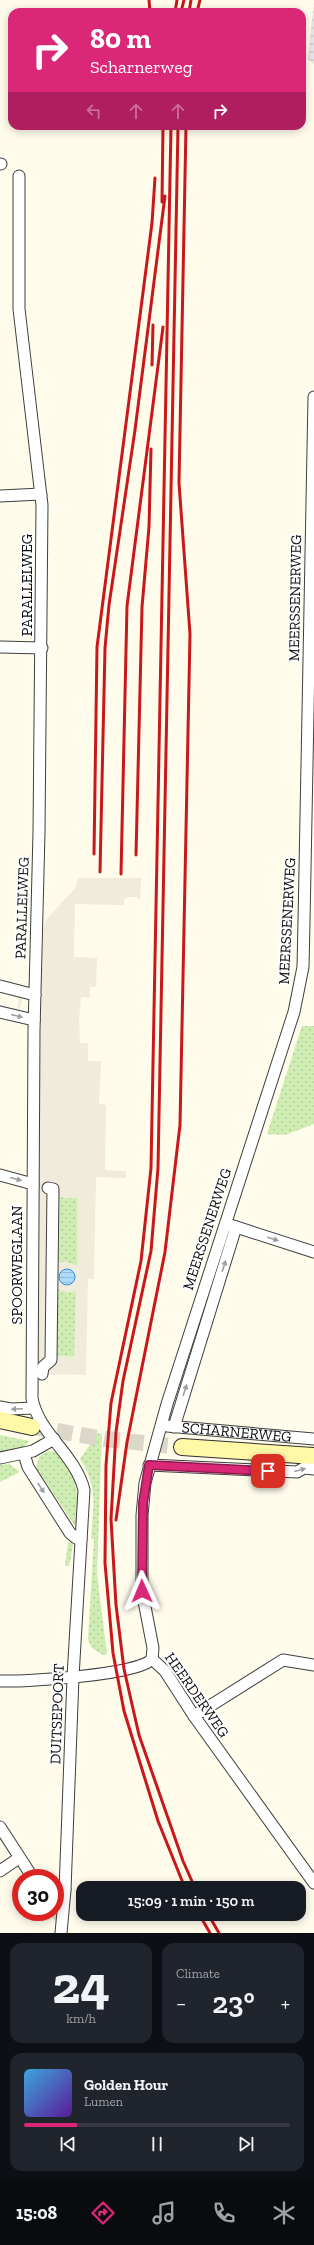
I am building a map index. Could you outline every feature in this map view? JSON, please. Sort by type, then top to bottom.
[{"type":"street","name":"PARALLELWEG","points":[[19,176],[19,309],[41,494],[42,648],[34,1020]]},
{"type":"street","name":"MEERSSENERWEG","points":[[160,1425],[224,1223],[298,998],[303,967],[309,922],[314,397]]},
{"type":"street","points":[[0,496],[41,494]]},
{"type":"street","points":[[0,647],[42,648]]},
{"type":"street","points":[[0,986],[35,995]]},
{"type":"street","points":[[0,1012],[34,1020]]},
{"type":"street","name":"SPOORWEGLAAN","points":[[34,1020],[32,1398],[34,1408],[54,1439]]},
{"type":"street","points":[[0,1175],[32,1184]]},
{"type":"street","points":[[42,1374],[43,1367],[51,1360],[54,1189],[48,1188]]},
{"type":"street","points":[[224,1223],[314,1252]]},
{"type":"street","name":"MEERSSENERWEG","points":[[174,1427],[236,1227]]},
{"type":"street","points":[[0,1407],[11,1409],[34,1408]]},
{"type":"street","points":[[0,1420],[32,1427]]},
{"type":"street","name":"SCHARNERWEG","points":[[160,1425],[314,1439]]},
{"type":"street","name":"HEERDERWEG","points":[[160,1425],[149,1465],[143,1503],[142,1561],[144,1602],[153,1648],[152,1659],[165,1671],[194,1716],[314,1883]]},
{"type":"street","points":[[0,1458],[24,1454],[54,1439]]},
{"type":"street","name":"DUITSEPOORT","points":[[54,1439],[81,1480],[84,1490],[61,1869]]},
{"type":"street","name":"SCHARNERWEG","points":[[182,1447],[314,1456]]},
{"type":"street","points":[[24,1454],[28,1467],[70,1533],[76,1538],[81,1539]]},
{"type":"street","points":[[149,1465],[297,1472],[304,1468],[314,1469]]},
{"type":"street","points":[[0,1681],[73,1677],[143,1666],[152,1659]]},
{"type":"street","points":[[194,1716],[283,1660],[314,1665]]},
{"type":"street","points":[[0,1827],[27,1869]]},
{"type":"street","points":[[0,1871],[19,1858]]},
{"type":"street","name":"DUITSEPOORT","points":[[61,1921],[61,1933]]},
{"type":"shaded area","points":[[314,2],[314,64],[308,59]]},
{"type":"shaded area","points":[[78,878],[141,878],[140,900],[137,897],[128,897],[124,899],[124,905],[75,904],[74,957],[97,958],[96,987],[90,987],[90,998],[81,997],[79,1020],[80,1043],[88,1043],[88,1061],[101,1061],[99,1104],[106,1105],[105,1170],[126,1171],[126,1178],[96,1177],[94,1279],[88,1279],[86,1375],[33,1374],[43,930],[46,920],[76,887]],"holes":[[[59,1197],[77,1198],[77,1266],[65,1261],[58,1264]],[[57,1289],[69,1293],[76,1290],[74,1357],[56,1356]]]},
{"type":"shaded area","points":[[0,986],[24,992],[18,1016],[0,1012],[0,1005],[17,1009],[19,998],[0,993]]},
{"type":"green space","points":[[302,1026],[314,1026],[314,1124],[285,1135],[267,1134]]},
{"type":"green space","points":[[59,1197],[77,1198],[77,1266],[62,1262],[58,1264]]},
{"type":"green space","points":[[57,1288],[72,1292],[76,1290],[75,1357],[56,1356]]},
{"type":"green space","points":[[98,1433],[102,1434],[97,1574],[107,1654],[103,1655],[92,1648],[88,1640],[94,1539],[91,1539],[93,1498],[90,1479],[80,1459]]},
{"type":"green space","points":[[0,1435],[29,1441],[24,1447],[0,1451]]},
{"type":"green space","points":[[48,1451],[58,1452],[72,1473],[77,1493],[78,1521],[75,1526],[36,1468],[39,1457]]},
{"type":"green space","points":[[9,1464],[20,1472],[0,1482],[0,1465]]},
{"type":"green space","points":[[68,1542],[72,1543],[73,1546],[69,1566],[65,1566]]},
{"type":"water","points":[[67,1269],[74,1274],[75,1277],[70,1284],[67,1285],[60,1280],[59,1277],[64,1270]]},
{"type":"tunnel","points":[[33,1427],[105,1439],[182,1447]]},
{"type":"railway","points":[[149,0],[150,8]]},
{"type":"railway","points":[[176,8],[177,0]]},
{"type":"railway","points":[[182,8],[184,0]]},
{"type":"railway","points":[[190,8],[191,0]]},
{"type":"railway","points":[[198,8],[200,0]]},
{"type":"railway","points":[[162,202],[163,130]]},
{"type":"railway","points":[[171,130],[151,1168],[141,1261],[111,1403],[106,1465],[105,1563],[113,1653],[124,1711],[158,1821],[182,1881]]},
{"type":"railway","points":[[178,130],[158,1168],[151,1251],[123,1381],[116,1432],[111,1519],[116,1605],[124,1669],[139,1735],[183,1861],[192,1881]]},
{"type":"railway","points":[[116,1520],[127,1442],[165,1252],[180,1125],[190,634],[179,483],[186,130]]},
{"type":"railway","points":[[94,854],[97,647],[152,223],[155,178]]},
{"type":"railway","points":[[100,872],[105,648],[109,605],[135,430],[165,196]]},
{"type":"railway","points":[[152,365],[153,325]]},
{"type":"railway","points":[[121,874],[127,606],[163,327]]},
{"type":"railway","points":[[136,855],[142,607],[149,527],[151,449]]},
{"type":"railway","points":[[203,1921],[210,1933]]},
{"type":"railway","points":[[212,1921],[219,1933]]},
{"type":"route","points":[[142,1591],[143,1503],[149,1465],[268,1471]]}]
